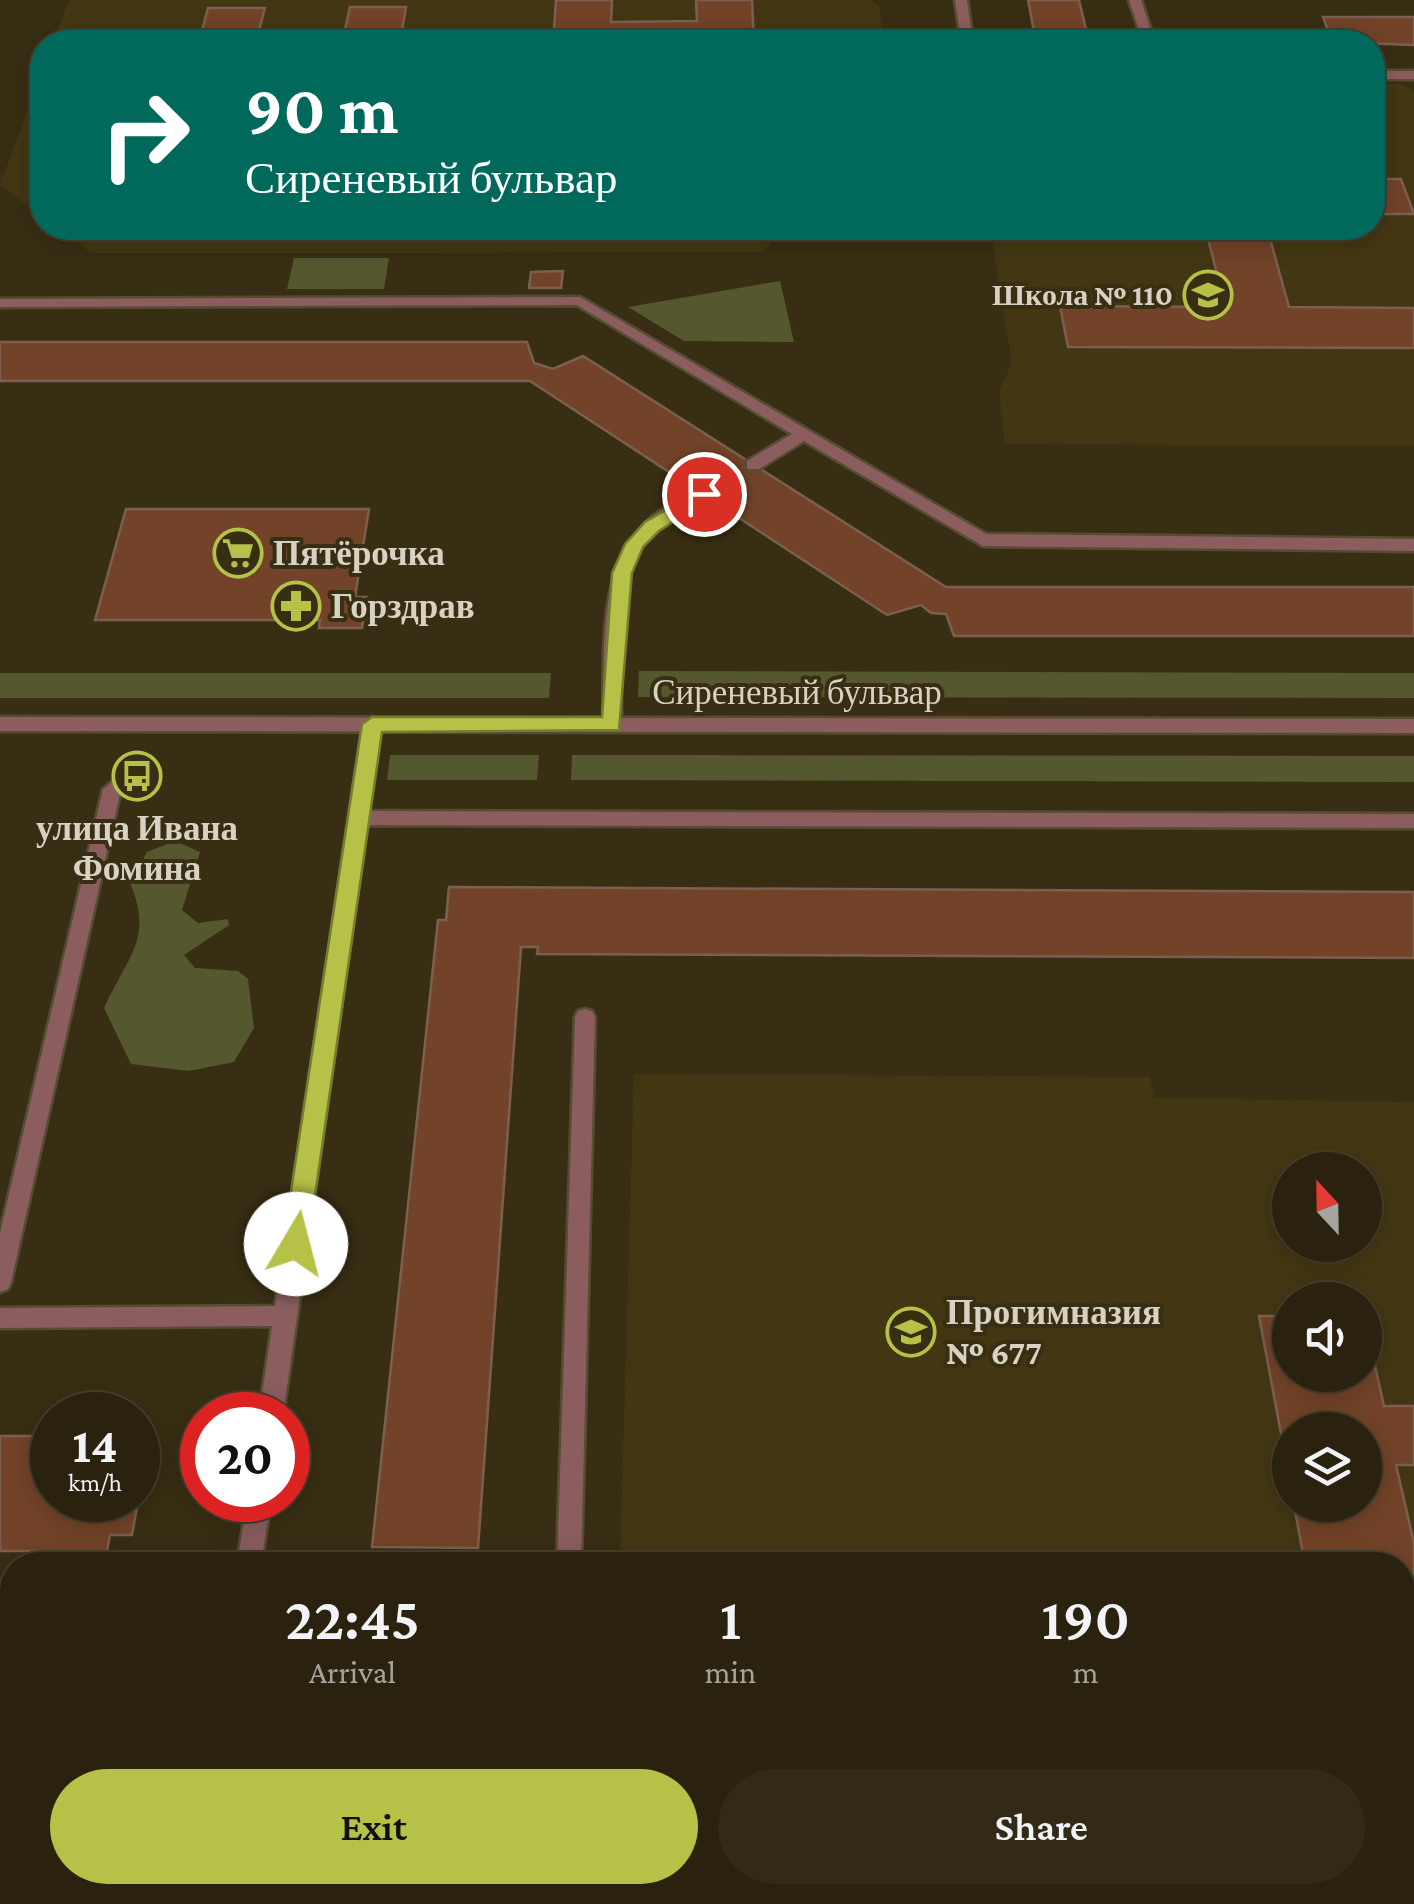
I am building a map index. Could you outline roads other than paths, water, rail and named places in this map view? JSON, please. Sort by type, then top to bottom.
[{"type":"street","points":[[961,0],[965,30]]},
{"type":"street","points":[[1135,0],[1145,30]]},
{"type":"street","points":[[1385,74],[1414,75]]},
{"type":"street","points":[[0,303],[580,302],[983,540],[1414,545]]},
{"type":"street","points":[[753,465],[801,434]]},
{"type":"street","points":[[612,724],[622,573],[635,544],[652,527],[704,494]]},
{"type":"street","name":"Сиреневый бульвар","points":[[0,724],[1414,726]]},
{"type":"street","points":[[273,1392],[372,724]]},
{"type":"street","points":[[0,1282],[112,789]]},
{"type":"street","points":[[358,818],[1414,821]]},
{"type":"street","points":[[569,1552],[586,1017]]},
{"type":"street","points":[[0,1318],[284,1316]]},
{"type":"street","points":[[252,1552],[255,1522]]},
{"type":"place","name":"Школа № 110","points":[[1208,295]]},
{"type":"place","name":"Пятёрочка","points":[[238,553]]},
{"type":"place","name":"Горздрав","points":[[296,606]]},
{"type":"place","name":"улица Ивана Фомина","points":[[137,776]]},
{"type":"place","name":"Прогимназия № 677","points":[[911,1332]]}]
